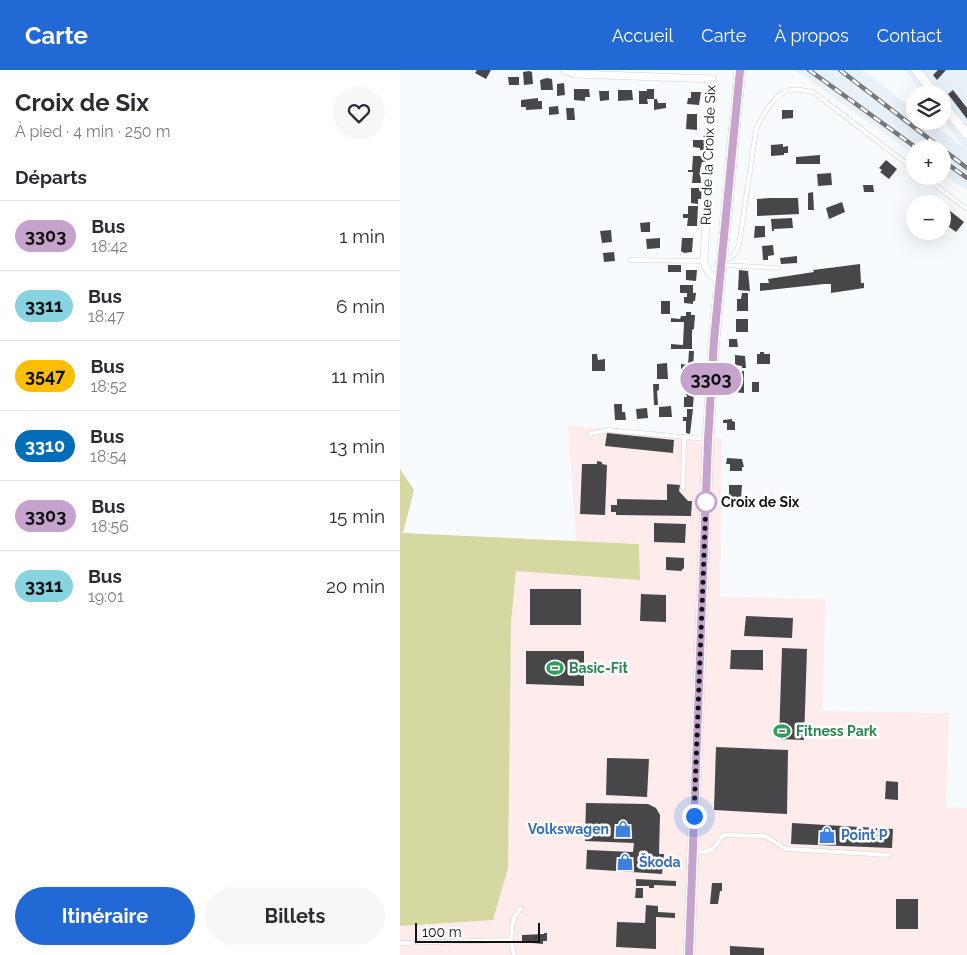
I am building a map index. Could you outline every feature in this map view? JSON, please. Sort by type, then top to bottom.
[{"type":"main road","points":[[688,955],[708,440],[714,340],[740,70]]},
{"type":"street","name":"Rue de la Croix de Six","points":[[564,70],[575,74],[713,79],[704,261]]},
{"type":"street","points":[[916,70],[927,85]]},
{"type":"street","points":[[951,115],[967,134]]},
{"type":"street","points":[[704,261],[705,267],[711,276],[720,280]]},
{"type":"lane","points":[[722,262],[732,257],[739,245],[758,125],[778,95],[786,90],[797,89],[813,92],[906,163]]},
{"type":"lane","points":[[935,185],[967,209]]},
{"type":"lane","points":[[630,260],[704,261]]},
{"type":"lane","points":[[722,262],[777,268]]},
{"type":"lane","points":[[590,434],[608,430],[708,440]]},
{"type":"lane","points":[[683,488],[684,438]]},
{"type":"lane","points":[[693,853],[708,852],[717,846],[723,835],[765,836],[786,849],[889,855]]},
{"type":"lane","points":[[514,955],[511,940],[513,919],[521,908]]},
{"type":"lane","points":[[400,943],[511,940]]},
{"type":"shaded area","points":[[795,70],[862,70],[906,104],[906,130],[941,130],[963,147],[951,130],[951,85],[916,85],[905,70],[967,70],[967,190],[951,179],[951,140],[906,140],[906,149]]},
{"type":"shaded area","points":[[568,425],[722,438],[720,597],[826,599],[822,711],[949,713],[946,807],[967,808],[967,955],[400,955],[400,926],[493,919],[508,868],[511,623],[516,570],[640,580],[639,544],[576,541]]},
{"type":"green space","points":[[400,469],[414,490],[403,533],[639,544],[640,580],[516,571],[511,623],[508,868],[493,920],[400,926]]},
{"type":"building","points":[[477,70],[491,70],[486,79],[475,73]]},
{"type":"building","points":[[938,70],[946,70],[937,80],[933,75]]},
{"type":"building","points":[[523,72],[532,72],[533,84],[524,85]]},
{"type":"building","points":[[508,77],[519,77],[519,85],[509,85]]},
{"type":"building","points":[[552,79],[553,90],[541,90],[540,80]]},
{"type":"building","points":[[564,83],[565,95],[557,96],[557,84]]},
{"type":"building","points":[[574,89],[589,89],[590,97],[585,97],[585,101],[574,100]]},
{"type":"building","points":[[647,89],[654,89],[654,99],[647,99],[648,104],[639,104],[639,91],[647,91]]},
{"type":"building","points":[[618,90],[632,90],[633,100],[618,101]]},
{"type":"building","points":[[953,90],[967,108],[967,119],[951,98],[951,92]]},
{"type":"building","points":[[599,91],[609,91],[609,100],[600,101]]},
{"type":"building","points":[[691,92],[701,92],[699,105],[687,104],[688,98],[691,98]]},
{"type":"building","points":[[538,98],[538,101],[542,101],[542,109],[526,110],[526,107],[521,107],[521,100]]},
{"type":"building","points":[[654,99],[657,99],[658,103],[666,103],[666,108],[654,110]]},
{"type":"building","points":[[558,106],[559,114],[549,115],[549,107]]},
{"type":"building","points":[[566,108],[574,108],[575,120],[567,120]]},
{"type":"building","points":[[782,110],[793,110],[793,118],[782,119]]},
{"type":"building","points":[[687,114],[697,114],[697,130],[686,129]]},
{"type":"building","points":[[693,140],[705,140],[704,150],[693,147]]},
{"type":"building","points":[[783,144],[783,147],[788,146],[788,153],[771,156],[771,145]]},
{"type":"building","points":[[820,155],[820,164],[796,164],[796,157]]},
{"type":"building","points":[[693,156],[705,156],[705,162],[702,162],[700,170],[701,183],[692,183],[693,172],[688,172],[688,170],[692,170]]},
{"type":"building","points":[[886,160],[897,169],[889,179],[880,172],[882,170],[879,168]]},
{"type":"building","points":[[831,173],[832,185],[818,186],[817,174]]},
{"type":"building","points":[[863,185],[873,185],[874,192],[864,192]]},
{"type":"building","points":[[691,188],[702,188],[701,199],[698,199],[698,204],[691,203]]},
{"type":"building","points":[[813,192],[814,210],[808,210],[808,193]]},
{"type":"building","points":[[798,198],[799,214],[757,216],[757,199]]},
{"type":"building","points":[[842,202],[845,212],[829,219],[826,208]]},
{"type":"building","points":[[688,206],[698,206],[697,226],[687,226],[688,218],[683,218],[683,214],[688,214]]},
{"type":"building","points":[[951,212],[964,222],[956,232],[951,228]]},
{"type":"building","points":[[792,218],[793,228],[774,229],[772,231],[771,219]]},
{"type":"building","points":[[650,222],[650,232],[641,232],[640,223]]},
{"type":"building","points":[[755,226],[765,226],[765,237],[754,238]]},
{"type":"building","points":[[611,230],[612,242],[602,243],[600,231]]},
{"type":"building","points":[[660,238],[660,248],[647,249],[646,239]]},
{"type":"building","points":[[682,238],[693,238],[692,252],[684,253],[681,251]]},
{"type":"building","points":[[773,245],[774,255],[768,256],[768,260],[763,260],[762,246]]},
{"type":"building","points":[[614,252],[615,261],[604,262],[603,253]]},
{"type":"building","points":[[797,256],[797,263],[781,264],[780,258]]},
{"type":"building","points":[[860,264],[861,283],[864,283],[864,288],[831,293],[831,284],[824,284],[760,291],[760,283],[769,283],[768,279],[814,272],[813,270]]},
{"type":"building","points":[[668,265],[681,265],[681,272],[668,272]]},
{"type":"building","points":[[686,270],[697,270],[696,281],[686,280]]},
{"type":"building","points":[[739,270],[748,271],[750,291],[738,290]]},
{"type":"building","points":[[680,285],[693,285],[693,293],[696,293],[693,304],[684,303],[684,297],[687,297],[687,293],[680,293]]},
{"type":"building","points":[[742,293],[748,293],[748,311],[737,311],[737,299],[741,299]]},
{"type":"building","points":[[661,301],[670,301],[670,314],[661,314]]},
{"type":"building","points":[[686,312],[691,312],[691,315],[695,315],[694,329],[692,330],[692,349],[671,349],[671,344],[683,345],[684,322],[671,322],[671,318],[680,319],[681,316],[686,316]]},
{"type":"building","points":[[736,319],[748,319],[748,332],[736,332]]},
{"type":"building","points":[[729,339],[737,339],[738,347],[729,347]]},
{"type":"building","points":[[689,351],[694,351],[693,370],[681,369],[681,364],[688,365]]},
{"type":"building","points":[[760,352],[770,354],[770,364],[757,364],[757,354],[760,354]]},
{"type":"building","points":[[592,354],[597,354],[598,360],[605,359],[605,371],[592,371]]},
{"type":"building","points":[[735,355],[745,356],[746,368],[735,365]]},
{"type":"building","points":[[667,363],[668,379],[657,379],[657,364]]},
{"type":"building","points":[[734,371],[744,371],[744,393],[733,392]]},
{"type":"building","points":[[688,374],[694,374],[693,388],[688,388],[688,383],[686,383]]},
{"type":"building","points":[[752,382],[759,382],[759,392],[752,392]]},
{"type":"building","points":[[653,384],[659,384],[659,390],[657,391],[658,405],[654,405]]},
{"type":"building","points":[[685,390],[694,391],[693,407],[684,407],[684,397],[687,397]]},
{"type":"building","points":[[614,404],[622,404],[622,412],[625,412],[626,420],[615,420]]},
{"type":"building","points":[[671,406],[672,417],[659,417],[659,407]]},
{"type":"building","points":[[647,408],[648,418],[637,419],[636,409]]},
{"type":"building","points":[[687,409],[693,409],[690,434],[686,433],[686,421],[683,421],[683,417],[687,417]]},
{"type":"building","points":[[732,419],[735,422],[735,430],[727,430],[727,423],[723,423],[723,420]]},
{"type":"building","points":[[607,433],[674,440],[673,453],[605,446]]},
{"type":"building","points":[[727,458],[742,459],[744,467],[742,467],[742,471],[730,471],[730,464],[726,464]]},
{"type":"building","points":[[597,461],[607,465],[605,515],[580,514],[582,464],[597,464]]},
{"type":"building","points":[[667,484],[680,485],[679,491],[688,501],[692,501],[691,516],[616,515],[616,512],[611,512],[611,505],[617,505],[617,499],[667,500]]},
{"type":"building","points":[[729,485],[742,485],[741,498],[729,498]]},
{"type":"building","points":[[654,523],[686,524],[685,543],[654,542]]},
{"type":"building","points":[[666,557],[684,558],[684,568],[681,571],[666,570]]},
{"type":"building","points":[[530,589],[581,589],[581,625],[530,625]]},
{"type":"building","points":[[641,594],[666,595],[666,622],[640,621]]},
{"type":"building","points":[[746,616],[793,618],[792,638],[744,636]]},
{"type":"building","points":[[782,648],[807,649],[804,740],[779,739]]},
{"type":"building","points":[[731,650],[763,650],[763,670],[730,669]]},
{"type":"building","name":"Basic-Fit","points":[[526,651],[584,651],[584,686],[526,684]]},
{"type":"building","points":[[716,747],[788,750],[787,814],[714,810]]},
{"type":"building","points":[[607,758],[649,759],[647,797],[606,795]]},
{"type":"building","points":[[886,781],[898,782],[898,800],[885,799]]},
{"type":"building","name":"Volkswagen","points":[[586,803],[648,804],[656,808],[660,815],[659,854],[664,854],[662,874],[586,869],[587,850],[633,852],[634,843],[585,841]]},
{"type":"building","name":"Point P","points":[[792,823],[893,829],[892,848],[791,844]]},
{"type":"building","points":[[636,879],[676,881],[676,886],[654,885],[654,888],[649,888],[649,886],[636,886]]},
{"type":"building","points":[[712,883],[722,883],[718,904],[710,904]]},
{"type":"building","points":[[636,888],[643,888],[643,898],[635,898]]},
{"type":"building","points":[[896,899],[918,899],[918,929],[896,929]]},
{"type":"building","points":[[646,905],[658,906],[658,912],[675,913],[675,918],[656,917],[656,949],[616,947],[617,922],[645,923]]},
{"type":"building","points":[[547,933],[547,941],[543,941],[543,944],[522,942],[522,935]]},
{"type":"building","points":[[730,946],[764,948],[764,955],[730,955]]},
{"type":"railway","points":[[809,70],[906,140]]},
{"type":"railway","points":[[840,70],[967,168]]},
{"type":"railway","points":[[951,166],[967,178]]},
{"type":"bus line","name":"3303","points":[[689,955],[708,440],[714,340],[740,70]]},
{"type":"place","name":"Croix de Six","points":[[706,502]]},
{"type":"place","name":"Basic-Fit","points":[[555,668]]},
{"type":"place","name":"Fitness Park","points":[[782,731]]},
{"type":"place","name":"Volkswagen","points":[[623,829]]},
{"type":"place","name":"Point P","points":[[827,835]]},
{"type":"place","name":"Škoda","points":[[625,862]]},
{"type":"route","points":[[694,816],[706,502]]}]
